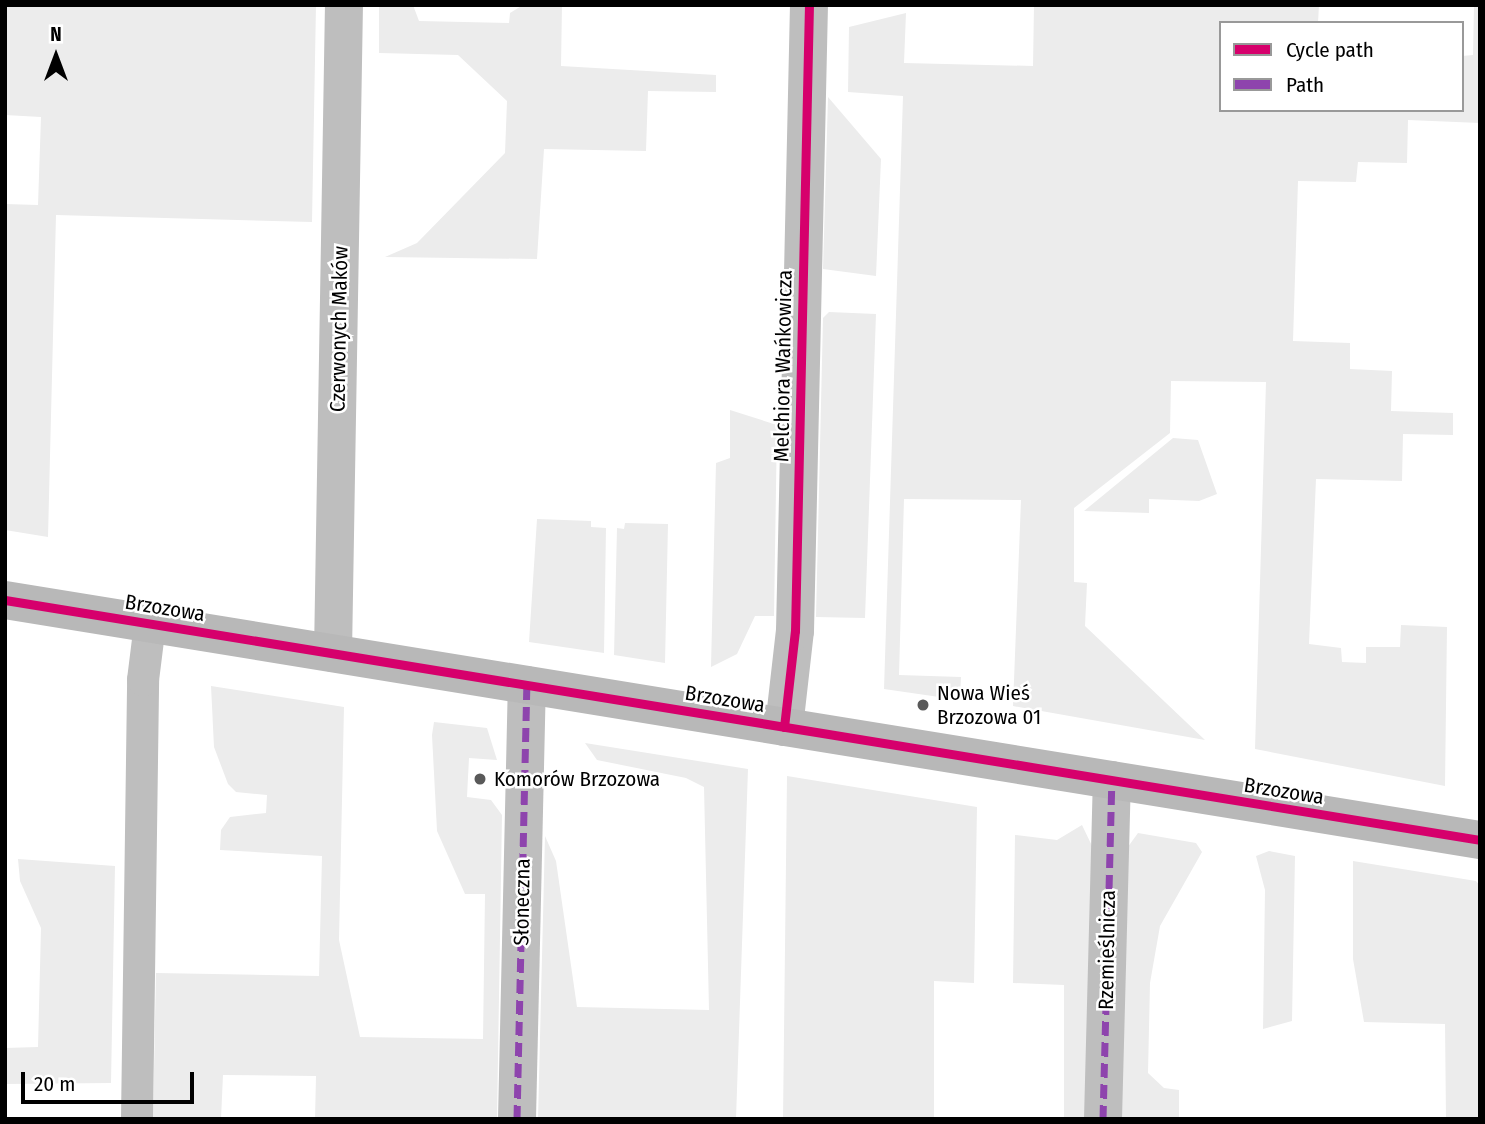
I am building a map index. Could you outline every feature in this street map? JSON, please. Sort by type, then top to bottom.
[{"type":"street","name":"Czerwonych Maków","points":[[333,653],[344,5]]},
{"type":"street","name":"Melchiora Wańkowicza","points":[[784,727],[795,631],[809,5]]},
{"type":"street","name":"Brzozowa","points":[[5,600],[1480,840]]},
{"type":"street","name":"Słoneczna","points":[[517,1119],[527,685]]},
{"type":"street","name":"Rzemieślnicza","points":[[1103,1119],[1112,780]]},
{"type":"lane","points":[[136,1119],[143,680],[150,624]]},
{"type":"shaded area","points":[[5,5],[316,5],[312,222],[56,215],[48,537],[5,530],[5,204],[38,205],[41,117],[5,115]]},
{"type":"shaded area","points":[[379,5],[413,5],[419,21],[509,23],[510,13],[523,5],[562,5],[561,66],[716,75],[716,92],[648,91],[646,151],[544,149],[537,259],[385,257],[417,243],[505,153],[507,101],[458,55],[379,53]]},
{"type":"shaded area","points":[[1034,5],[1319,5],[1318,21],[1219,21],[1219,112],[1464,112],[1464,56],[1473,55],[1474,5],[1480,5],[1480,123],[1408,120],[1407,163],[1358,162],[1356,182],[1298,181],[1293,341],[1350,343],[1350,369],[1392,371],[1391,411],[1453,413],[1453,435],[1403,434],[1402,481],[1316,479],[1309,644],[1341,648],[1342,662],[1366,663],[1366,647],[1400,647],[1401,625],[1447,627],[1445,786],[1255,749],[1266,382],[1171,381],[1170,433],[1074,508],[1074,582],[1087,583],[1085,626],[1205,740],[1013,706],[1021,500],[904,499],[899,675],[961,677],[960,700],[884,689],[903,96],[848,92],[849,27],[906,13],[904,63],[1033,66]]},
{"type":"shaded area","points":[[828,97],[881,159],[876,276],[823,269]]},
{"type":"shaded area","points":[[829,312],[876,314],[865,618],[816,617],[823,318]]},
{"type":"shaded area","points":[[730,410],[777,425],[774,616],[755,616],[737,654],[711,667],[716,463],[730,458]]},
{"type":"shaded area","points":[[1173,438],[1198,440],[1217,494],[1199,501],[1149,499],[1149,513],[1084,511]]},
{"type":"shaded area","points":[[537,519],[591,521],[591,527],[606,528],[604,653],[529,642]]},
{"type":"shaded area","points":[[625,523],[668,524],[665,663],[614,655],[617,528],[624,529]]},
{"type":"shaded area","points":[[211,686],[344,707],[339,940],[360,1037],[483,1039],[485,894],[465,894],[437,831],[432,735],[434,722],[487,728],[497,760],[469,758],[467,797],[491,800],[502,815],[497,1119],[315,1119],[316,1076],[223,1075],[221,1119],[153,1119],[156,973],[319,976],[322,856],[220,850],[221,830],[230,817],[266,813],[267,795],[236,792],[228,784],[214,747]]},
{"type":"shaded area","points":[[585,743],[748,769],[736,1119],[538,1119],[545,836],[556,861],[577,1007],[709,1010],[704,787],[686,778],[597,760]]},
{"type":"shaded area","points":[[787,776],[977,807],[974,983],[934,981],[934,1119],[783,1119]]},
{"type":"shaded area","points":[[1082,825],[1093,848],[1088,1119],[1064,1119],[1064,985],[1013,983],[1015,835],[1057,840]]},
{"type":"shaded area","points":[[1138,833],[1196,843],[1202,852],[1160,926],[1150,983],[1148,1073],[1164,1088],[1179,1090],[1179,1119],[1118,1119],[1122,855]]},
{"type":"shaded area","points":[[1269,851],[1295,856],[1292,1021],[1263,1029],[1265,890],[1256,856]]},
{"type":"shaded area","points":[[18,859],[115,866],[111,1083],[5,1084],[5,1048],[38,1047],[41,928],[20,881]]},
{"type":"shaded area","points":[[1353,861],[1476,881],[1480,886],[1480,1119],[1446,1119],[1445,1024],[1364,1022],[1353,959]]},
{"type":"marked path","points":[[517,1119],[527,685]]},
{"type":"marked path","points":[[1103,1119],[1112,780]]},
{"type":"cycle path","points":[[784,727],[795,631],[809,5]]},
{"type":"cycle path","points":[[5,600],[1480,840]]},
{"type":"place","name":"Nowa Wieś Brzozowa 01","points":[[923,705]]},
{"type":"place","name":"Komorów Brzozowa","points":[[480,779]]}]
